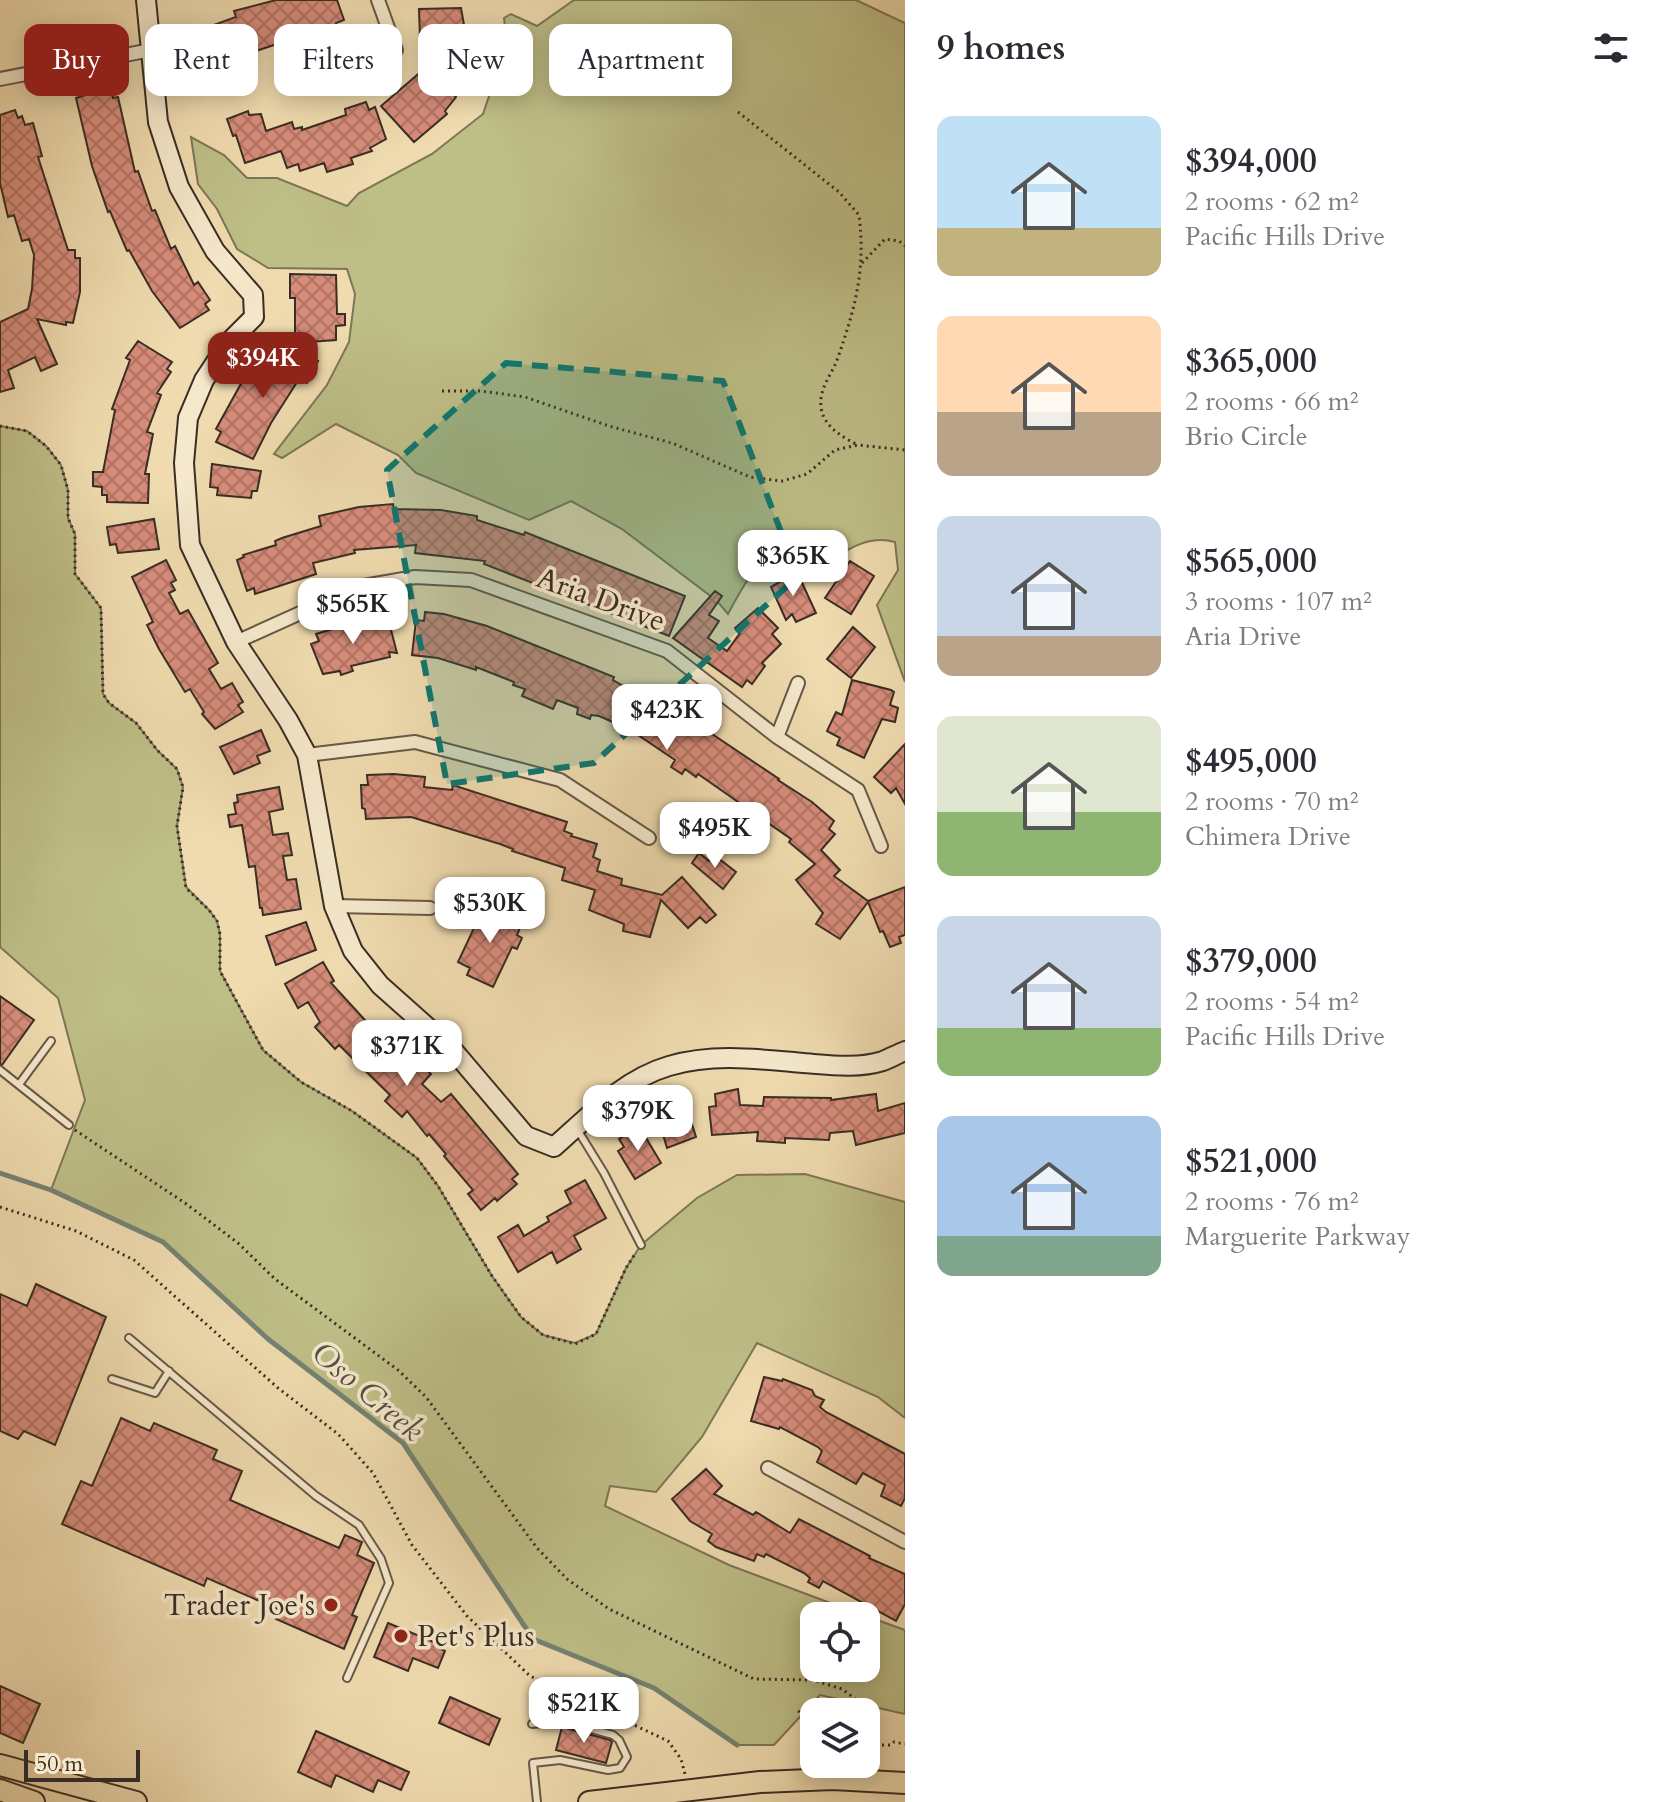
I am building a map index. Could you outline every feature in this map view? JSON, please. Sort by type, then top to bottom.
[{"type":"main road","points":[[0,1765],[136,1802]]},
{"type":"main road","points":[[589,1802],[760,1782],[833,1779],[905,1783]]},
{"type":"main road","points":[[0,1790],[34,1802]]},
{"type":"street","points":[[146,0],[148,24]]},
{"type":"street","points":[[378,0],[387,24]]},
{"type":"street","points":[[0,79],[145,51]]},
{"type":"street","points":[[155,96],[158,122],[179,187],[215,251],[253,295],[254,317],[229,342],[204,380],[188,418],[184,463],[190,545],[236,642],[288,720],[307,755],[334,906],[353,951],[380,985],[453,1050],[526,1136],[554,1147],[635,1082],[666,1067],[699,1059],[740,1057],[840,1066],[880,1062],[905,1051]]},
{"type":"street","name":"Aria Drive","points":[[236,642],[358,587],[415,577],[471,580],[667,651],[777,737],[858,790],[881,846]]},
{"type":"street","points":[[777,737],[798,683]]},
{"type":"street","points":[[307,755],[415,742],[560,780],[649,838]]},
{"type":"street","points":[[334,906],[430,908]]},
{"type":"street","points":[[768,1468],[905,1542]]},
{"type":"lane","points":[[20,1083],[51,1041]]},
{"type":"lane","points":[[0,1070],[69,1125]]},
{"type":"lane","points":[[576,1128],[604,1173],[641,1245]]},
{"type":"lane","points":[[129,1338],[316,1496],[359,1525],[381,1559],[389,1583],[347,1678]]},
{"type":"lane","points":[[112,1379],[155,1393],[169,1371]]},
{"type":"lane","points":[[532,1724],[562,1721],[613,1735],[627,1757],[620,1768],[608,1770],[560,1760],[533,1763],[537,1802]]},
{"type":"path","points":[[738,112],[851,202],[859,215],[861,280],[836,362],[821,395],[821,410],[829,426],[858,445]]},
{"type":"path","points":[[862,263],[885,239],[899,241],[905,246]]},
{"type":"path","points":[[442,391],[481,391],[525,397],[609,426],[672,443],[750,477],[782,481],[807,474],[835,450],[858,445],[905,450]]},
{"type":"path","points":[[0,426],[27,431],[46,446],[61,465],[68,490],[68,518],[75,534],[75,574],[101,608],[103,694],[109,703],[136,723],[177,769],[183,787],[177,826],[186,888],[217,921],[220,971],[263,1050],[301,1082],[352,1111],[417,1158],[521,1317],[543,1335],[575,1344],[596,1334],[626,1268],[641,1245]]},
{"type":"path","points":[[69,1125],[185,1203],[238,1243],[275,1279],[398,1370],[426,1397],[537,1548],[578,1586],[609,1609],[754,1679],[813,1680],[859,1698]]},
{"type":"path","points":[[0,1207],[76,1231],[134,1260],[278,1388],[338,1434],[373,1473],[412,1545],[448,1592],[467,1616],[519,1666],[530,1676],[668,1741],[681,1759],[686,1790]]},
{"type":"path","points":[[880,1744],[905,1744]]},
{"type":"highlighted area","points":[[506,363],[723,381],[798,576],[594,763],[447,784],[387,470]]},
{"type":"green space","points":[[574,0],[856,0],[905,23],[905,682],[877,605],[898,570],[895,542],[868,542],[828,562],[792,542],[771,554],[754,571],[728,614],[717,601],[622,529],[571,501],[529,520],[416,473],[398,455],[336,424],[282,458],[274,454],[327,385],[349,342],[355,294],[347,269],[268,268],[237,249],[217,209],[198,184],[191,137],[224,155],[247,178],[277,178],[347,206],[359,193],[432,154],[483,114],[489,96],[533,96],[533,24],[537,26]]},
{"type":"green space","points":[[511,14],[533,24],[505,24],[504,18]]},
{"type":"green space","points":[[0,426],[27,431],[46,446],[61,465],[68,490],[68,518],[75,534],[75,574],[101,608],[103,694],[109,703],[136,723],[177,769],[183,787],[177,826],[186,887],[217,921],[220,971],[263,1050],[301,1082],[352,1111],[417,1158],[521,1317],[543,1335],[575,1343],[596,1334],[626,1268],[641,1245],[697,1198],[737,1175],[805,1174],[905,1202],[905,1418],[878,1397],[757,1343],[702,1437],[656,1492],[610,1486],[605,1506],[729,1565],[828,1602],[800,1602],[800,1682],[880,1682],[880,1621],[905,1630],[905,1714],[880,1708],[880,1698],[820,1695],[817,1698],[800,1698],[800,1717],[774,1745],[737,1745],[654,1688],[533,1639],[403,1443],[268,1339],[163,1242],[51,1190],[85,1100],[58,998],[0,947]]},
{"type":"building","points":[[276,0],[337,0],[344,20],[336,24],[274,24],[274,45],[258,50],[258,24],[217,24],[236,17],[234,11]]},
{"type":"building","points":[[461,8],[464,24],[420,24],[419,9]]},
{"type":"building","points":[[418,74],[418,96],[456,97],[445,111],[447,114],[414,142],[381,106],[393,96],[402,96],[402,88]]},
{"type":"building","points":[[118,97],[135,172],[138,171],[152,211],[155,210],[171,249],[175,246],[194,285],[198,282],[210,300],[205,304],[209,310],[180,328],[127,251],[108,212],[92,166],[76,98]]},
{"type":"building","points":[[366,102],[369,110],[375,107],[386,139],[370,148],[372,151],[351,158],[353,164],[327,172],[324,163],[300,171],[298,164],[287,168],[281,151],[245,163],[227,119],[248,111],[249,115],[261,114],[266,131],[292,122],[294,129],[302,127],[302,130],[346,115],[345,109]]},
{"type":"building","points":[[15,110],[18,118],[22,116],[25,125],[33,123],[42,156],[38,157],[68,250],[75,250],[75,258],[80,258],[80,292],[73,323],[66,322],[66,325],[37,319],[57,364],[41,371],[35,357],[8,370],[14,388],[0,392],[0,322],[28,309],[34,255],[29,239],[22,241],[14,215],[8,217],[0,183],[0,115]]},
{"type":"building","points":[[290,274],[336,275],[337,314],[345,314],[345,325],[336,326],[336,340],[295,343],[295,298],[290,298]]},
{"type":"building","points":[[138,341],[172,362],[167,369],[171,372],[157,393],[161,395],[147,432],[153,434],[145,474],[149,474],[148,503],[107,502],[107,495],[102,495],[102,487],[93,486],[93,472],[103,472],[115,410],[112,409],[130,360],[126,358]]},
{"type":"building","points":[[281,342],[318,361],[307,383],[299,379],[253,459],[216,442],[221,432],[216,429],[248,371],[261,379]]},
{"type":"building","points":[[212,464],[261,471],[257,491],[252,491],[251,498],[217,495],[218,488],[210,487]]},
{"type":"building","points":[[393,504],[394,509],[441,510],[477,516],[477,520],[524,535],[525,532],[685,596],[669,636],[484,564],[485,561],[415,553],[416,545],[354,550],[355,553],[313,563],[316,574],[255,594],[254,588],[247,591],[237,560],[243,555],[321,526],[319,516],[359,507]]},
{"type":"building","points":[[154,519],[159,549],[118,553],[116,544],[110,545],[107,527]]},
{"type":"building","points":[[166,560],[176,580],[171,583],[175,590],[169,593],[180,614],[188,610],[218,663],[209,669],[221,689],[232,683],[243,702],[238,705],[243,712],[215,729],[202,714],[204,712],[190,689],[185,692],[159,649],[147,625],[153,622],[132,577]]},
{"type":"building","points":[[850,561],[874,576],[851,614],[825,598]]},
{"type":"building","points":[[797,572],[816,613],[796,622],[792,614],[786,620],[771,587]]},
{"type":"building","points":[[715,591],[722,596],[709,615],[719,621],[708,638],[727,651],[740,633],[735,628],[758,608],[778,628],[772,634],[781,644],[762,663],[765,666],[752,684],[747,680],[742,687],[673,638]]},
{"type":"building","points":[[425,612],[487,626],[614,677],[613,680],[637,694],[641,689],[779,779],[834,821],[829,829],[835,834],[821,850],[840,870],[834,876],[868,901],[905,887],[905,935],[899,937],[901,943],[890,947],[868,902],[840,939],[816,924],[823,913],[796,880],[815,864],[789,842],[791,839],[698,774],[696,777],[685,769],[682,774],[671,767],[675,760],[629,729],[599,716],[591,715],[590,719],[577,714],[578,708],[557,700],[553,709],[522,696],[525,689],[513,685],[514,682],[476,667],[476,670],[438,658],[412,655],[416,620],[424,621]]},
{"type":"building","points":[[379,615],[382,628],[390,626],[397,653],[389,652],[390,657],[351,666],[353,671],[341,675],[340,671],[323,674],[311,644],[319,641],[316,634]]},
{"type":"building","points":[[853,627],[875,647],[851,678],[827,659]]},
{"type":"building","points":[[852,680],[891,690],[894,692],[890,705],[898,708],[895,722],[882,719],[864,758],[837,745],[840,738],[827,731],[836,712],[842,715]]},
{"type":"building","points":[[261,730],[270,751],[257,756],[260,763],[234,774],[220,747]]},
{"type":"building","points":[[905,744],[905,804],[896,788],[891,793],[874,777]]},
{"type":"building","points":[[367,775],[425,777],[424,787],[452,790],[453,785],[567,822],[564,831],[597,844],[593,857],[600,860],[597,871],[622,879],[621,885],[662,895],[682,877],[716,915],[706,923],[700,917],[688,928],[661,900],[650,937],[623,931],[624,924],[589,910],[595,890],[562,880],[565,868],[411,817],[366,819],[361,785],[368,785]]},
{"type":"building","points":[[279,787],[283,809],[269,812],[273,835],[288,833],[292,855],[283,856],[287,880],[296,879],[301,909],[263,915],[255,866],[249,867],[242,825],[230,827],[228,815],[236,814],[234,803],[238,802],[237,795]]},
{"type":"building","points":[[699,853],[709,861],[714,855],[736,872],[723,889],[692,863]]},
{"type":"building","points":[[482,904],[522,923],[517,935],[522,938],[517,949],[512,947],[493,987],[467,975],[470,968],[458,962]]},
{"type":"building","points":[[306,922],[316,950],[276,965],[266,936]]},
{"type":"building","points":[[323,962],[334,981],[331,983],[376,1032],[378,1030],[393,1045],[389,1049],[407,1067],[415,1058],[431,1074],[422,1084],[441,1102],[451,1094],[518,1174],[512,1179],[517,1184],[497,1201],[495,1198],[481,1210],[468,1194],[473,1190],[429,1134],[427,1136],[407,1111],[402,1117],[385,1101],[390,1095],[339,1045],[335,1049],[315,1027],[320,1022],[308,1002],[298,1008],[285,984]]},
{"type":"building","points":[[0,996],[34,1020],[2,1065],[0,1064]]},
{"type":"building","points":[[738,1089],[740,1105],[763,1106],[764,1097],[831,1100],[876,1094],[878,1111],[905,1103],[905,1133],[856,1145],[853,1131],[830,1133],[829,1140],[785,1138],[785,1143],[757,1141],[758,1132],[712,1135],[709,1107],[716,1106],[715,1094]]},
{"type":"building","points":[[684,1099],[696,1137],[667,1148],[657,1114],[664,1112],[662,1106]]},
{"type":"building","points":[[639,1126],[661,1163],[635,1179],[618,1151],[624,1147],[619,1139]]},
{"type":"building","points":[[585,1180],[606,1218],[574,1236],[581,1249],[557,1263],[552,1252],[518,1272],[498,1237],[518,1225],[524,1236],[549,1221],[547,1217],[571,1203],[565,1191]]},
{"type":"building","points":[[36,1284],[106,1317],[55,1445],[24,1431],[18,1439],[0,1431],[0,1294],[27,1306]]},
{"type":"building","points":[[764,1377],[783,1379],[812,1390],[815,1396],[824,1400],[820,1407],[826,1412],[905,1454],[905,1498],[901,1506],[881,1496],[885,1485],[863,1473],[856,1484],[817,1462],[822,1451],[818,1447],[780,1427],[751,1421]]},
{"type":"building","points":[[121,1418],[150,1431],[154,1423],[217,1450],[213,1459],[242,1471],[230,1500],[339,1548],[345,1535],[362,1542],[357,1555],[374,1563],[352,1615],[357,1617],[344,1649],[276,1619],[280,1610],[207,1578],[204,1586],[62,1524],[81,1481],[92,1486]]},
{"type":"building","points":[[706,1469],[722,1486],[714,1494],[753,1515],[756,1512],[790,1533],[799,1519],[905,1574],[905,1604],[896,1621],[880,1612],[880,1602],[861,1602],[823,1581],[819,1588],[808,1582],[810,1578],[804,1573],[766,1554],[764,1557],[757,1554],[754,1561],[716,1547],[708,1541],[712,1534],[690,1521],[672,1499]]},
{"type":"building","name":"Pet's Plus","points":[[388,1623],[441,1645],[439,1648],[445,1651],[438,1668],[413,1658],[408,1671],[374,1657]]},
{"type":"building","points":[[0,1686],[40,1704],[23,1743],[0,1733]]},
{"type":"building","points":[[450,1697],[500,1719],[489,1745],[439,1723]]},
{"type":"building","points":[[562,1727],[610,1740],[606,1763],[556,1750]]},
{"type":"building","points":[[316,1731],[409,1772],[401,1790],[378,1780],[373,1792],[336,1775],[331,1787],[298,1772]]},
{"type":"waterway","name":"Oso Creek","points":[[0,1173],[51,1190],[163,1242],[268,1339],[403,1443],[533,1639],[654,1688],[737,1745]]},
{"type":"place","name":"Trader Joe's","points":[[331,1605]]},
{"type":"place","name":"Pet's Plus","points":[[401,1636]]}]
